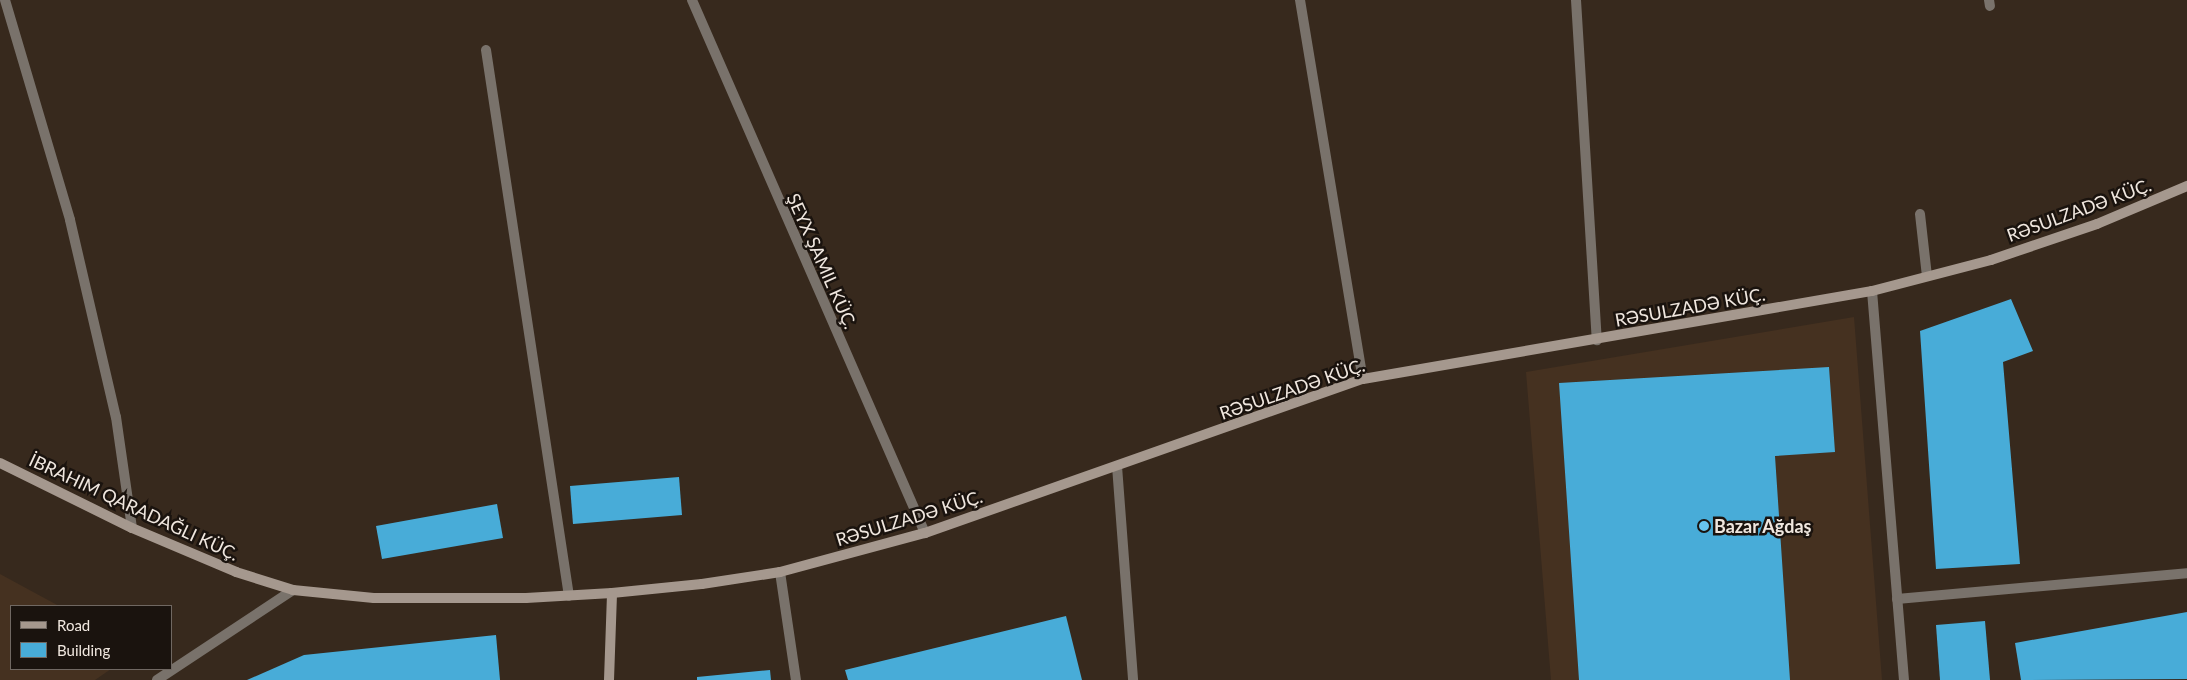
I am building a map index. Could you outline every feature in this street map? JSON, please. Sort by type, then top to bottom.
[{"type":"main road","name":"RƏSULZADƏ KÜÇ.","points":[[0,463],[132,528],[236,572],[293,590],[383,598],[569,596],[612,593],[780,572],[925,534],[1363,380],[1872,291],[1991,260],[2097,224],[2187,186]]},
{"type":"main road","points":[[609,680],[612,593]]},
{"type":"street","points":[[5,0],[70,220],[116,417],[132,528]]},
{"type":"street","name":"ŞEYX ŞAMIL KÜÇ.","points":[[692,0],[925,534]]},
{"type":"street","points":[[1300,0],[1363,380]]},
{"type":"street","points":[[1576,0],[1597,340]]},
{"type":"street","points":[[486,50],[569,596]]},
{"type":"street","points":[[1920,214],[1927,276]]},
{"type":"street","points":[[1872,291],[1904,680]]},
{"type":"street","points":[[1117,466],[1133,680]]},
{"type":"street","points":[[780,572],[796,680]]},
{"type":"street","points":[[1897,599],[2187,573]]},
{"type":"street","points":[[157,680],[293,590]]},
{"type":"shaded area","name":"Bazar Ağdaş","points":[[1854,317],[1882,680],[1551,680],[1526,372]]},
{"type":"shaded area","points":[[0,574],[57,605],[10,605],[10,670],[110,670],[95,680],[0,680]]},
{"type":"building","points":[[2011,299],[2033,351],[2003,362],[2020,564],[1936,569],[1920,331]]},
{"type":"building","name":"Bazar Ağdaş","points":[[1829,367],[1835,452],[1775,456],[1790,680],[1579,680],[1559,383]]},
{"type":"building","points":[[679,477],[682,515],[573,524],[570,486]]},
{"type":"building","points":[[497,504],[503,538],[382,559],[376,526]]},
{"type":"building","points":[[2187,612],[2187,679],[2021,680],[2015,643]]},
{"type":"building","points":[[1066,616],[1082,680],[848,680],[845,670]]},
{"type":"building","points":[[1985,621],[1990,680],[1940,680],[1936,625]]},
{"type":"building","points":[[496,635],[500,680],[247,680],[304,655]]},
{"type":"building","points":[[770,670],[771,680],[697,680],[697,677]]},
{"type":"place","name":"Bazar Ağdaş","points":[[1704,526]]}]
